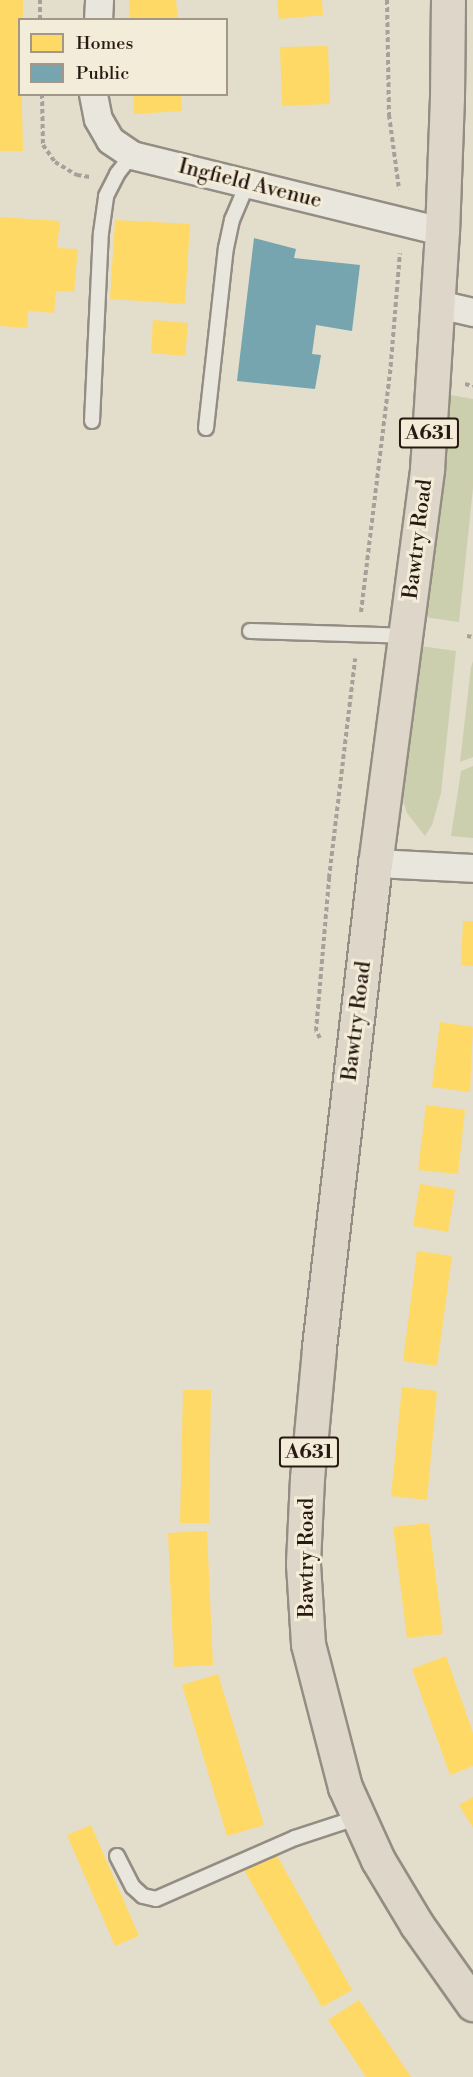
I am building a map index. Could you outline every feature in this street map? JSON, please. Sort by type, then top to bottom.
[{"type":"main road","name":"Bawtry Road","points":[[448,0],[442,231],[427,471],[375,863],[319,1349],[307,1478],[303,1564],[308,1644],[345,1787],[378,1860],[417,1925],[473,2004]]},
{"type":"street","points":[[98,18],[99,0]]},
{"type":"street","name":"Ingfield Avenue","points":[[93,96],[98,120],[110,140],[132,155],[442,231]]},
{"type":"street","points":[[438,304],[473,312]]},
{"type":"street","points":[[375,863],[473,868]]},
{"type":"lane","points":[[92,421],[101,232],[106,196],[132,155]]},
{"type":"lane","points":[[206,428],[226,248],[232,220],[247,184]]},
{"type":"lane","points":[[250,631],[405,636]]},
{"type":"lane","points":[[117,1856],[133,1887],[143,1896],[156,1899],[296,1838],[359,1817]]},
{"type":"path","points":[[40,0],[40,18]]},
{"type":"path","points":[[321,1040],[316,1031],[329,878],[390,374],[403,222],[389,115],[387,0]]},
{"type":"path","points":[[42,96],[42,145],[55,162],[77,175],[113,182]]},
{"type":"path","points":[[467,636],[473,637]]},
{"type":"green space","points":[[451,395],[473,399],[473,488],[459,622],[424,617],[446,408]]},
{"type":"green space","points":[[420,646],[456,651],[441,793],[432,825],[425,836],[407,813],[402,798]]},
{"type":"green space","points":[[473,661],[473,757],[460,762],[471,667]]},
{"type":"green space","points":[[473,766],[473,838],[451,836],[461,771]]},
{"type":"building: Homes","points":[[0,0],[23,0],[23,18],[18,18],[18,96],[22,96],[23,151],[0,151]]},
{"type":"building: Homes","points":[[129,0],[176,0],[178,18],[130,18]]},
{"type":"building: Homes","points":[[277,0],[322,0],[323,15],[279,19]]},
{"type":"building: Homes","points":[[328,46],[330,104],[282,106],[280,47]]},
{"type":"building: Homes","points":[[133,96],[181,96],[182,111],[134,114]]},
{"type":"building: Homes","points":[[0,217],[60,221],[57,248],[78,249],[74,292],[56,291],[54,313],[28,311],[27,328],[0,326]]},
{"type":"building: Homes","points":[[115,220],[190,224],[185,304],[110,299]]},
{"type":"building: Homes","points":[[153,320],[188,323],[185,356],[151,353]]},
{"type":"building: Homes","points":[[463,921],[473,921],[473,966],[461,965]]},
{"type":"building: Homes","points":[[440,1022],[473,1027],[470,1092],[432,1087]]},
{"type":"building: Homes","points":[[426,1105],[465,1110],[458,1174],[418,1170]]},
{"type":"building: Homes","points":[[420,1184],[455,1190],[448,1232],[413,1226]]},
{"type":"building: Homes","points":[[417,1251],[452,1256],[437,1366],[403,1361]]},
{"type":"building: Homes","points":[[402,1387],[437,1391],[427,1500],[391,1496]]},
{"type":"building: Homes","points":[[183,1390],[211,1390],[209,1523],[180,1523]]},
{"type":"building: Homes","points":[[429,1523],[443,1634],[407,1638],[393,1527]]},
{"type":"building: Homes","points":[[207,1531],[213,1665],[174,1667],[168,1533]]},
{"type":"building: Homes","points":[[446,1656],[473,1733],[473,1766],[450,1775],[412,1669]]},
{"type":"building: Homes","points":[[218,1674],[264,1825],[227,1836],[182,1685]]},
{"type":"building: Homes","points":[[473,1797],[473,1828],[459,1805]]},
{"type":"building: Homes","points":[[91,1825],[139,1936],[115,1946],[67,1835]]},
{"type":"building: Homes","points":[[275,1852],[352,1990],[322,2007],[244,1870]]},
{"type":"building: Homes","points":[[359,2000],[411,2077],[366,2077],[328,2020]]},
{"type":"building: Public","points":[[254,238],[296,249],[294,258],[360,265],[352,331],[316,325],[312,354],[321,355],[315,389],[237,381]]}]
